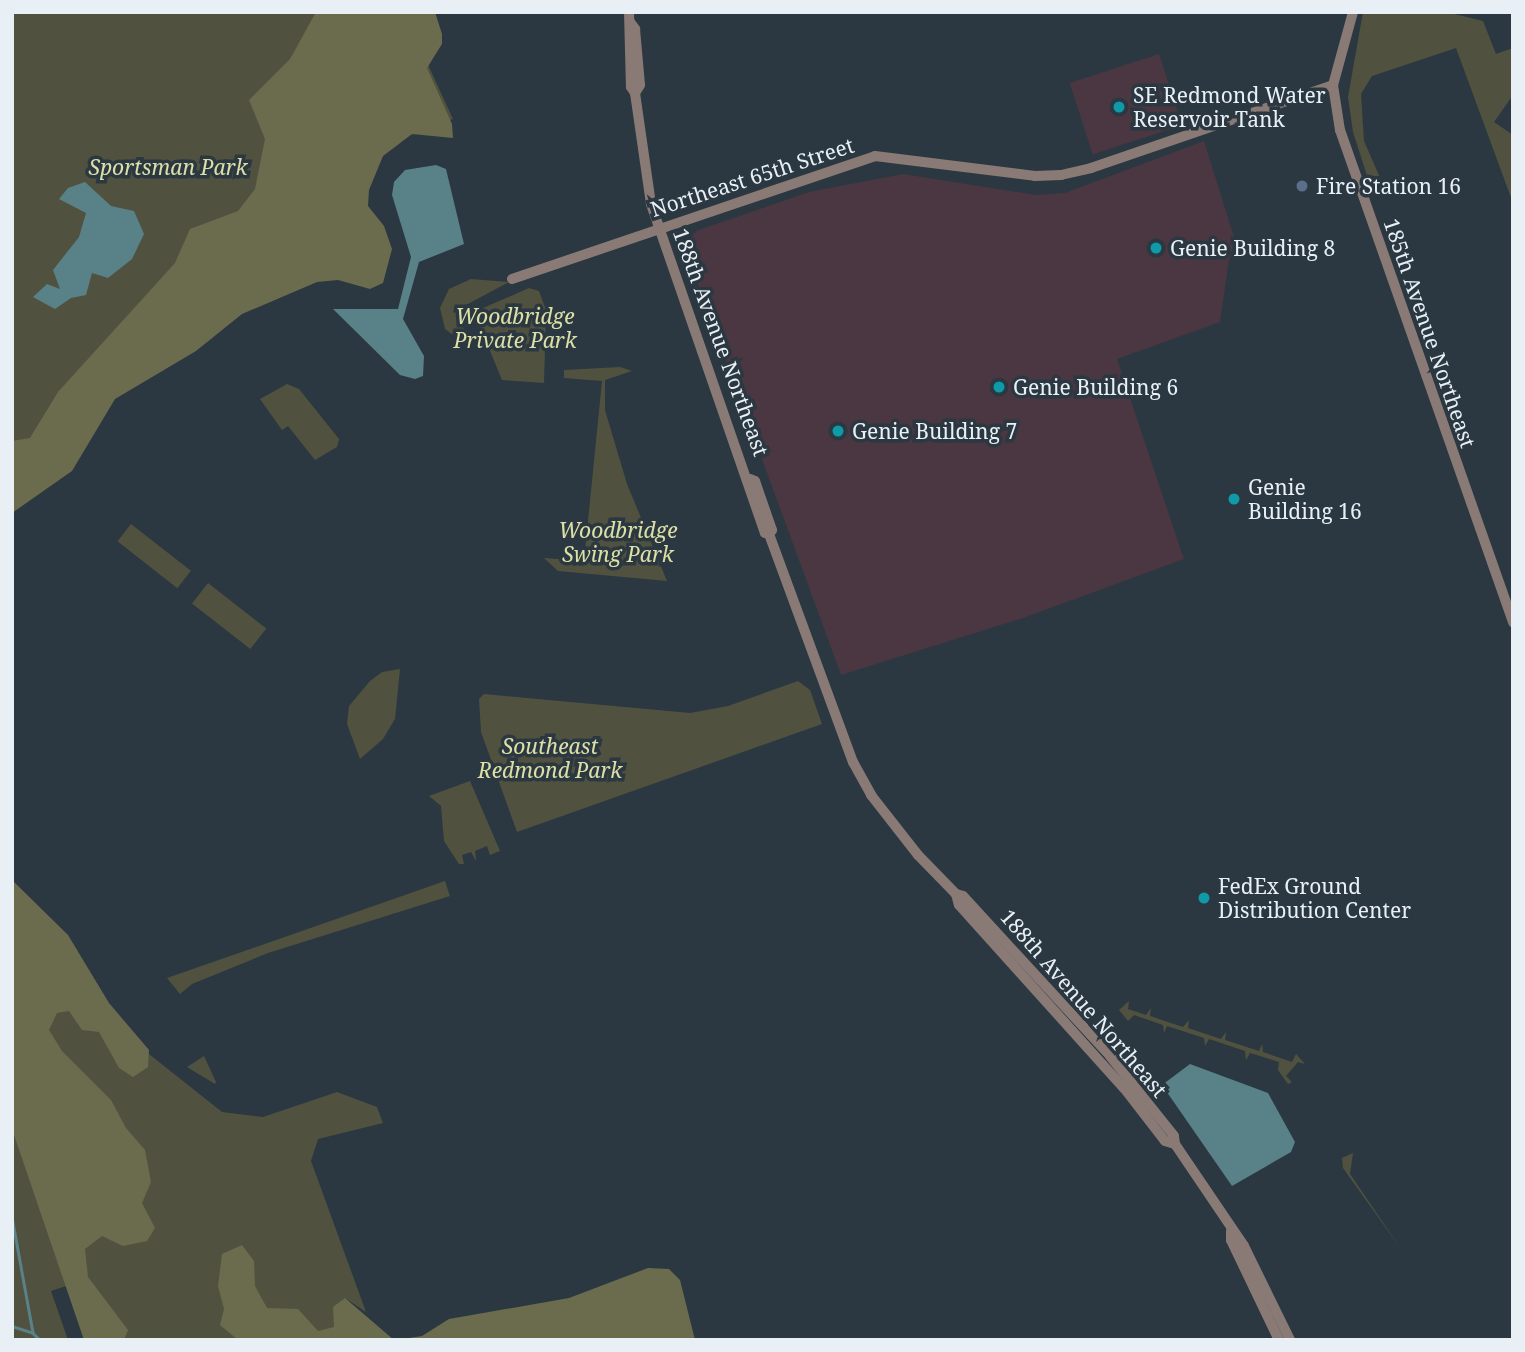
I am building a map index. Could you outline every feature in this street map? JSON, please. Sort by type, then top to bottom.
[{"type":"street","name":"185th Avenue Northeast","points":[[1353,12],[1333,85],[1340,130],[1513,622]]},
{"type":"street","name":"188th Avenue Northeast","points":[[629,17],[631,87],[635,93],[643,171],[659,228],[750,479],[756,510],[765,533],[769,534],[853,762],[890,821],[956,894],[959,905],[1110,1072],[1165,1141],[1175,1144],[1231,1231],[1279,1340]]},
{"type":"street","name":"Northeast 65th Street","points":[[512,279],[874,156],[1035,176],[1091,169],[1333,85]]},
{"type":"street","name":"188th Avenue Northeast","points":[[1231,1231],[1238,1235],[1290,1340]]},
{"type":"shaded area","points":[[1159,54],[1182,125],[1093,154],[1070,83]]},
{"type":"shaded area","points":[[1204,141],[1239,253],[1229,259],[1220,322],[1117,359],[1184,559],[1023,618],[841,675],[686,251],[693,232],[809,192],[903,174],[1036,195],[1065,193]]},
{"type":"green space","name":"Sportsman Park","points":[[12,12],[428,12],[429,67],[453,119],[348,159],[225,311],[100,408],[12,509]]},
{"type":"green space","points":[[316,12],[435,12],[442,34],[442,44],[427,68],[452,124],[453,138],[412,134],[383,156],[369,190],[368,206],[384,226],[392,249],[383,283],[370,289],[338,280],[317,282],[242,314],[196,351],[115,399],[72,471],[12,513],[12,441],[30,438],[58,392],[175,263],[190,229],[238,211],[255,189],[265,139],[249,100],[290,59]]},
{"type":"green space","points":[[1363,12],[1446,12],[1483,21],[1496,54],[1513,48],[1513,95],[1494,122],[1513,135],[1513,203],[1456,48],[1372,76],[1361,94],[1364,141],[1381,180],[1370,185],[1353,132],[1348,97]]},
{"type":"green space","points":[[471,279],[509,282],[466,305],[461,319],[469,347],[445,329],[440,308],[449,289]]},
{"type":"green space","name":"Woodbridge Private Park","points":[[529,288],[539,291],[546,310],[544,383],[502,380],[474,312]]},
{"type":"green space","name":"Woodbridge Swing Park","points":[[620,367],[632,371],[605,380],[605,410],[627,484],[667,581],[558,571],[544,558],[584,561],[602,381],[564,378],[564,370]]},
{"type":"green space","points":[[287,384],[299,389],[339,439],[337,447],[315,460],[288,426],[282,430],[260,399]]},
{"type":"green space","points":[[131,524],[191,571],[177,588],[117,541]]},
{"type":"green space","points":[[208,583],[266,629],[250,649],[192,603]]},
{"type":"green space","points":[[400,669],[395,719],[383,739],[360,759],[347,724],[349,706],[370,681],[382,672]]},
{"type":"green space","name":"Southeast Redmond Park","points":[[798,681],[810,690],[822,724],[517,832],[481,732],[479,699],[484,694],[690,713],[728,706]]},
{"type":"green space","points":[[470,781],[500,851],[490,855],[487,846],[475,851],[476,861],[471,852],[462,855],[464,864],[459,864],[444,841],[441,806],[429,796]]},
{"type":"green space","points":[[12,880],[68,935],[109,1003],[149,1050],[148,1067],[133,1077],[119,1068],[99,1032],[82,1030],[69,1011],[57,1013],[49,1030],[62,1051],[111,1100],[126,1128],[145,1150],[151,1182],[142,1203],[155,1228],[147,1241],[123,1246],[102,1236],[85,1249],[88,1277],[128,1330],[124,1340],[84,1340],[12,1129]]},
{"type":"green space","points":[[445,881],[450,896],[268,953],[192,984],[180,994],[167,978]]},
{"type":"green space","points":[[12,885],[149,1054],[222,1112],[263,1117],[337,1092],[377,1107],[383,1123],[318,1139],[311,1161],[366,1312],[345,1298],[362,1340],[90,1340],[72,1284],[51,1291],[68,1340],[12,1340]]},
{"type":"green space","points":[[1129,1001],[1128,1009],[1146,1015],[1151,1008],[1150,1016],[1183,1027],[1189,1020],[1188,1028],[1221,1039],[1226,1032],[1225,1040],[1259,1051],[1262,1044],[1263,1052],[1292,1062],[1296,1054],[1305,1064],[1298,1062],[1286,1076],[1292,1082],[1288,1084],[1278,1070],[1279,1062],[1250,1053],[1246,1060],[1245,1051],[1209,1039],[1205,1046],[1204,1038],[1167,1026],[1164,1033],[1163,1025],[1134,1015],[1128,1021],[1119,1010]]},
{"type":"green space","points":[[204,1056],[216,1082],[215,1084],[187,1067]]},
{"type":"green space","points":[[1353,1153],[1350,1174],[1401,1249],[1343,1168],[1342,1158]]},
{"type":"green space","points":[[242,1245],[254,1261],[255,1286],[267,1308],[298,1309],[318,1331],[334,1327],[333,1307],[345,1298],[394,1340],[238,1340],[220,1325],[224,1309],[218,1286],[222,1254]]},
{"type":"green space","points":[[648,1268],[669,1269],[680,1280],[695,1340],[396,1340],[422,1336],[449,1319],[569,1298]]},
{"type":"water","points":[[436,165],[446,169],[464,244],[419,262],[403,319],[424,356],[423,376],[415,379],[400,375],[333,309],[398,309],[411,257],[392,195],[394,182],[405,170]]},
{"type":"water","points":[[85,182],[111,206],[134,211],[144,234],[132,259],[108,278],[92,273],[86,295],[71,298],[55,309],[33,297],[47,284],[60,289],[53,270],[79,237],[86,213],[59,199],[68,188]]},
{"type":"water","points":[[1190,1064],[1268,1093],[1295,1142],[1291,1152],[1232,1186],[1162,1085]]},
{"type":"waterway","points":[[12,1217],[33,1333],[40,1340]]},
{"type":"waterway","points":[[12,1326],[33,1333]]},
{"type":"place","name":"SE Redmond Water Reservoir Tank","points":[[1119,107]]},
{"type":"place","name":"Fire Station 16","points":[[1302,186]]},
{"type":"place","name":"Genie Building 8","points":[[1156,248]]},
{"type":"place","name":"Genie Building 6","points":[[999,387]]},
{"type":"place","name":"Genie Building 7","points":[[838,431]]},
{"type":"place","name":"Genie Building 16","points":[[1234,499]]},
{"type":"place","name":"FedEx Ground Distribution Center","points":[[1204,898]]}]
